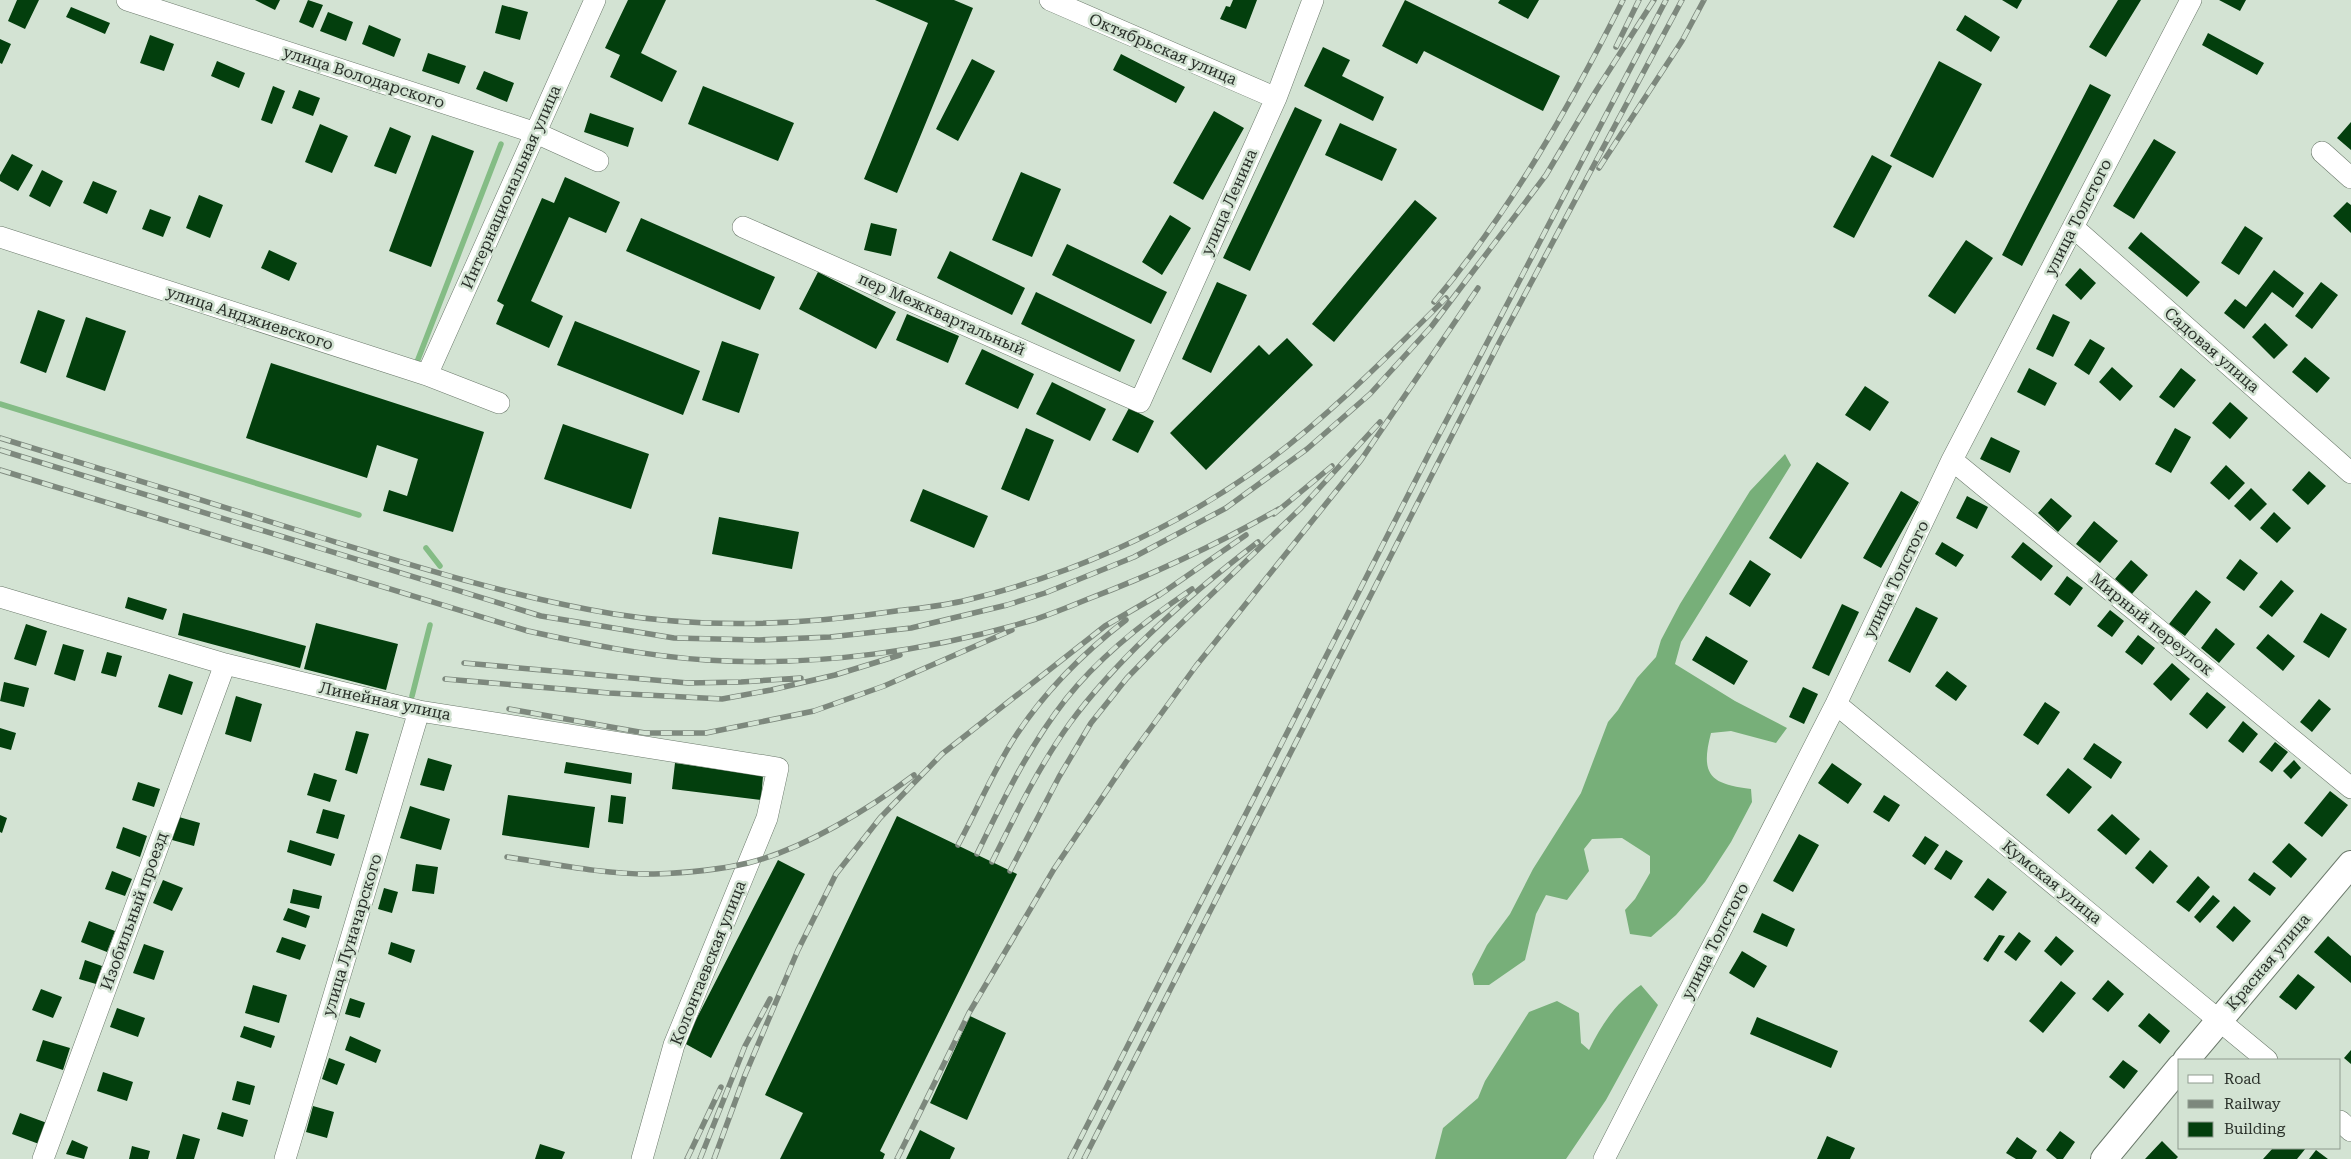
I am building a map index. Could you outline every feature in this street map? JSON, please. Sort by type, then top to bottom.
[{"type":"street","name":"улица Володарского","points":[[127,0],[536,133],[598,161]]},
{"type":"street","name":"Интернациональная улица","points":[[427,375],[595,0]]},
{"type":"street","name":"Октябрьская улица","points":[[1050,0],[1276,98]]},
{"type":"street","name":"улица Ленина","points":[[1140,402],[1276,98],[1313,0]]},
{"type":"street","name":"улица Толстого","points":[[1604,1159],[1836,704],[1952,460],[2191,0]]},
{"type":"street","points":[[2322,152],[2351,178]]},
{"type":"street","name":"пер Межквартальный","points":[[743,227],[1140,402]]},
{"type":"street","name":"Садовая улица","points":[[2073,227],[2351,473]]},
{"type":"street","name":"улица Анджиевского","points":[[0,237],[427,375],[499,403]]},
{"type":"street","name":"Мирный переулок","points":[[1952,460],[2351,788]]},
{"type":"street","name":"Линейная улица","points":[[1,600],[225,664],[419,711],[778,768]]},
{"type":"street","name":"Изобильный проезд","points":[[43,1159],[225,664]]},
{"type":"street","name":"Кумская улица","points":[[1836,704],[2267,1059]]},
{"type":"street","name":"улица Луначарского","points":[[285,1159],[419,711]]},
{"type":"street","name":"Колонтаевская улица","points":[[642,1159],[674,1045],[767,818],[778,768]]},
{"type":"street","name":"Красная улица","points":[[2187,1059],[2351,864]]},
{"type":"street","points":[[2104,1159],[2178,1069]]},
{"type":"street","points":[[2341,1122],[2351,1130]]},
{"type":"green space","points":[[1785,454],[1791,465],[1681,642],[1675,664],[1735,701],[1787,728],[1776,743],[1731,731],[1711,733],[1707,759],[1711,775],[1726,784],[1751,789],[1752,802],[1731,842],[1705,882],[1676,915],[1651,937],[1630,934],[1625,910],[1635,899],[1650,873],[1650,856],[1622,838],[1592,839],[1584,849],[1589,871],[1567,900],[1546,895],[1536,914],[1525,960],[1489,985],[1474,985],[1472,974],[1487,945],[1510,914],[1533,869],[1581,793],[1608,722],[1618,710],[1637,678],[1656,657],[1661,640],[1680,604],[1750,491]]},
{"type":"green space","points":[[1641,985],[1658,1005],[1606,1100],[1566,1159],[1435,1159],[1443,1128],[1478,1098],[1485,1081],[1529,1012],[1557,1001],[1579,1013],[1581,1043],[1589,1050],[1611,1014],[1624,999]]},
{"type":"building","points":[[17,0],[39,0],[25,29],[8,21]]},
{"type":"building","points":[[255,0],[280,0],[275,10]]},
{"type":"building","points":[[308,0],[323,5],[313,28],[299,22]]},
{"type":"building","points":[[628,0],[666,0],[641,53],[677,71],[662,102],[610,77],[620,55],[605,48]]},
{"type":"building","points":[[875,0],[954,0],[973,8],[897,193],[864,179],[928,23]]},
{"type":"building","points":[[1233,0],[1257,0],[1246,29],[1220,19],[1226,6],[1230,7]]},
{"type":"building","points":[[1405,0],[1560,76],[1543,111],[1424,51],[1417,64],[1382,46]]},
{"type":"building","points":[[1500,0],[1539,0],[1528,19],[1498,3]]},
{"type":"building","points":[[2002,0],[2022,0],[2017,9]]},
{"type":"building","points":[[2118,0],[2141,0],[2106,57],[2089,47]]},
{"type":"building","points":[[2219,0],[2246,0],[2240,11]]},
{"type":"building","points":[[502,5],[528,12],[520,40],[495,33]]},
{"type":"building","points":[[71,7],[110,23],[105,34],[66,17]]},
{"type":"building","points":[[328,12],[353,22],[346,41],[320,31]]},
{"type":"building","points":[[1965,15],[2000,37],[1991,52],[1956,30]]},
{"type":"building","points":[[369,25],[401,39],[394,57],[362,44]]},
{"type":"building","points":[[2208,33],[2264,63],[2257,75],[2202,45]]},
{"type":"building","points":[[150,35],[174,44],[164,71],[140,63]]},
{"type":"building","points":[[0,39],[11,44],[2,64],[0,63]]},
{"type":"building","points":[[1323,47],[1350,60],[1342,76],[1384,97],[1373,121],[1304,86]]},
{"type":"building","points":[[428,53],[466,66],[459,84],[422,71]]},
{"type":"building","points":[[1121,54],[1185,87],[1176,103],[1113,70]]},
{"type":"building","points":[[972,59],[995,71],[958,141],[936,129]]},
{"type":"building","points":[[217,61],[245,73],[239,88],[211,76]]},
{"type":"building","points":[[1939,61],[1982,84],[1933,178],[1890,156]]},
{"type":"building","points":[[484,71],[514,83],[507,102],[476,89]]},
{"type":"building","points":[[2090,84],[2111,95],[2022,266],[2002,255]]},
{"type":"building","points":[[273,86],[285,91],[272,124],[261,120]]},
{"type":"building","points":[[703,86],[794,123],[778,161],[688,124]]},
{"type":"building","points":[[299,90],[320,98],[313,116],[292,108]]},
{"type":"building","points":[[1295,107],[1322,120],[1250,271],[1223,258]]},
{"type":"building","points":[[1214,111],[1244,128],[1203,200],[1173,183]]},
{"type":"building","points":[[590,113],[634,128],[628,147],[584,132]]},
{"type":"building","points":[[2351,122],[2351,150],[2337,138]]},
{"type":"building","points":[[1340,123],[1397,149],[1382,181],[1325,155]]},
{"type":"building","points":[[320,124],[348,136],[332,173],[305,162]]},
{"type":"building","points":[[390,127],[411,136],[396,174],[374,166]]},
{"type":"building","points":[[432,135],[474,151],[431,267],[389,251]]},
{"type":"building","points":[[2154,139],[2176,152],[2134,219],[2113,206]]},
{"type":"building","points":[[12,154],[33,165],[18,191],[0,181],[0,175]]},
{"type":"building","points":[[1872,155],[1892,166],[1854,238],[1833,227]]},
{"type":"building","points":[[42,170],[63,181],[50,207],[29,196]]},
{"type":"building","points":[[1021,172],[1061,189],[1032,257],[992,240]]},
{"type":"building","points":[[565,177],[620,202],[606,233],[569,217],[531,301],[563,316],[549,348],[496,324],[504,305],[497,301],[542,198],[554,203]]},
{"type":"building","points":[[93,181],[117,191],[107,214],[83,203]]},
{"type":"building","points":[[199,195],[223,205],[210,238],[186,228]]},
{"type":"building","points":[[1415,200],[1437,218],[1334,342],[1312,324]]},
{"type":"building","points":[[2347,202],[2351,205],[2351,233],[2333,216]]},
{"type":"building","points":[[150,209],[171,217],[163,237],[142,229]]},
{"type":"building","points":[[1170,215],[1191,228],[1162,275],[1142,262]]},
{"type":"building","points":[[641,218],[775,277],[760,310],[626,251]]},
{"type":"building","points":[[871,223],[897,229],[891,256],[864,250]]},
{"type":"building","points":[[2245,226],[2263,238],[2239,275],[2221,263]]},
{"type":"building","points":[[2141,232],[2200,282],[2187,297],[2128,248]]},
{"type":"building","points":[[1966,240],[1993,258],[1955,314],[1928,296]]},
{"type":"building","points":[[1067,244],[1167,292],[1151,324],[1052,275]]},
{"type":"building","points":[[269,250],[297,263],[289,281],[261,268]]},
{"type":"building","points":[[950,251],[1025,288],[1012,315],[937,278]]},
{"type":"building","points":[[2080,268],[2096,283],[2081,300],[2065,285]]},
{"type":"building","points":[[2274,270],[2304,293],[2293,308],[2272,292],[2244,329],[2224,313],[2235,299],[2246,307]]},
{"type":"building","points":[[818,272],[896,312],[876,349],[799,309]]},
{"type":"building","points":[[1217,282],[1247,295],[1211,373],[1182,359]]},
{"type":"building","points":[[2321,282],[2338,295],[2312,329],[2295,316]]},
{"type":"building","points":[[1036,292],[1135,340],[1120,372],[1021,324]]},
{"type":"building","points":[[38,310],[65,320],[46,373],[20,363]]},
{"type":"building","points":[[907,314],[959,336],[948,363],[896,340]]},
{"type":"building","points":[[2053,314],[2070,322],[2053,357],[2036,349]]},
{"type":"building","points":[[86,317],[126,331],[105,391],[66,377]]},
{"type":"building","points":[[575,321],[700,371],[683,415],[557,365]]},
{"type":"building","points":[[2265,323],[2288,345],[2274,359],[2252,337]]},
{"type":"building","points":[[1287,338],[1313,365],[1206,470],[1170,433],[1259,345],[1269,355]]},
{"type":"building","points":[[2090,339],[2105,348],[2089,375],[2074,365]]},
{"type":"building","points":[[722,341],[759,354],[739,413],[702,400]]},
{"type":"building","points":[[982,349],[1034,374],[1018,409],[965,384]]},
{"type":"building","points":[[2305,357],[2330,378],[2317,393],[2292,372]]},
{"type":"building","points":[[271,363],[484,432],[453,532],[383,511],[389,490],[407,496],[418,459],[377,445],[367,478],[246,438]]},
{"type":"building","points":[[2112,367],[2133,386],[2120,401],[2099,382]]},
{"type":"building","points":[[2029,368],[2057,383],[2045,406],[2017,392]]},
{"type":"building","points":[[2181,368],[2196,380],[2174,408],[2159,397]]},
{"type":"building","points":[[1052,382],[1106,409],[1090,441],[1036,414]]},
{"type":"building","points":[[1865,386],[1889,402],[1870,431],[1845,415]]},
{"type":"building","points":[[2230,402],[2248,418],[2230,439],[2212,423]]},
{"type":"building","points":[[1129,408],[1154,421],[1138,453],[1112,440]]},
{"type":"building","points":[[563,424],[649,454],[631,509],[544,479]]},
{"type":"building","points":[[1026,428],[1054,440],[1029,501],[1001,489]]},
{"type":"building","points":[[2175,428],[2191,437],[2171,473],[2155,464]]},
{"type":"building","points":[[1991,437],[2020,451],[2010,473],[1980,459]]},
{"type":"building","points":[[1817,462],[1849,483],[1801,559],[1769,538]]},
{"type":"building","points":[[2226,465],[2245,483],[2229,500],[2210,483]]},
{"type":"building","points":[[2309,471],[2326,486],[2308,505],[2292,490]]},
{"type":"building","points":[[2251,488],[2267,504],[2250,521],[2234,506]]},
{"type":"building","points":[[923,489],[988,516],[974,548],[910,521]]},
{"type":"building","points":[[1901,491],[1919,502],[1881,568],[1863,558]]},
{"type":"building","points":[[1967,496],[1988,507],[1977,529],[1956,518]]},
{"type":"building","points":[[2051,498],[2072,516],[2058,532],[2038,513]]},
{"type":"building","points":[[2274,512],[2291,528],[2277,543],[2260,528]]},
{"type":"building","points":[[719,517],[799,532],[792,569],[712,554]]},
{"type":"building","points":[[2094,521],[2118,541],[2100,563],[2076,544]]},
{"type":"building","points":[[1942,542],[1964,555],[1956,567],[1935,554]]},
{"type":"building","points":[[2023,542],[2053,566],[2041,581],[2011,557]]},
{"type":"building","points":[[2240,559],[2258,573],[2244,591],[2226,578]]},
{"type":"building","points":[[1750,560],[1771,574],[1750,607],[1729,594]]},
{"type":"building","points":[[2131,560],[2148,575],[2132,594],[2115,579]]},
{"type":"building","points":[[2067,576],[2083,588],[2070,606],[2054,594]]},
{"type":"building","points":[[2281,580],[2294,591],[2272,617],[2259,607]]},
{"type":"building","points":[[2196,590],[2211,602],[2185,636],[2169,624]]},
{"type":"building","points":[[128,597],[167,609],[163,620],[125,608]]},
{"type":"building","points":[[1842,604],[1859,612],[1829,676],[1812,668]]},
{"type":"building","points":[[1916,607],[1938,618],[1910,673],[1888,661]]},
{"type":"building","points":[[2110,610],[2124,621],[2112,637],[2097,626]]},
{"type":"building","points":[[183,613],[306,646],[300,668],[178,635]]},
{"type":"building","points":[[2321,613],[2347,629],[2329,658],[2303,642]]},
{"type":"building","points":[[316,623],[398,644],[386,690],[304,669]]},
{"type":"building","points":[[26,624],[47,631],[36,666],[14,659]]},
{"type":"building","points":[[2216,628],[2235,644],[2219,663],[2201,648]]},
{"type":"building","points":[[2268,634],[2295,656],[2283,671],[2256,648]]},
{"type":"building","points":[[2138,635],[2155,648],[2142,665],[2125,652]]},
{"type":"building","points":[[1706,636],[1748,661],[1734,685],[1692,660]]},
{"type":"building","points":[[63,644],[84,650],[75,681],[54,674]]},
{"type":"building","points":[[107,652],[122,656],[116,677],[101,673]]},
{"type":"building","points":[[2172,663],[2190,679],[2171,701],[2153,684]]},
{"type":"building","points":[[1947,671],[1967,686],[1956,701],[1935,686]]},
{"type":"building","points":[[169,674],[193,682],[182,715],[158,707]]},
{"type":"building","points":[[4,682],[29,688],[24,707],[0,701]]},
{"type":"building","points":[[1803,687],[1818,694],[1804,724],[1789,717]]},
{"type":"building","points":[[2207,692],[2226,707],[2207,729],[2189,714]]},
{"type":"building","points":[[236,696],[262,704],[251,742],[225,734]]},
{"type":"building","points":[[2319,699],[2331,709],[2312,732],[2300,722]]},
{"type":"building","points":[[2045,702],[2060,712],[2038,745],[2023,735]]},
{"type":"building","points":[[2243,721],[2258,734],[2243,753],[2228,741]]},
{"type":"building","points":[[0,728],[16,733],[11,750],[0,747]]},
{"type":"building","points":[[356,731],[369,734],[357,774],[345,770]]},
{"type":"building","points":[[2275,742],[2288,752],[2272,772],[2259,762]]},
{"type":"building","points":[[2094,743],[2122,762],[2111,779],[2083,759]]},
{"type":"building","points":[[428,758],[452,765],[444,791],[420,785]]},
{"type":"building","points":[[2294,760],[2301,768],[2291,779],[2283,771]]},
{"type":"building","points":[[566,762],[632,773],[631,784],[564,773]]},
{"type":"building","points":[[675,763],[763,776],[761,800],[672,789]]},
{"type":"building","points":[[1832,763],[1862,784],[1848,804],[1818,783]]},
{"type":"building","points":[[2068,768],[2092,787],[2069,814],[2046,795]]},
{"type":"building","points":[[314,773],[337,780],[330,802],[307,795]]},
{"type":"building","points":[[138,782],[160,789],[154,807],[132,800]]},
{"type":"building","points":[[2330,791],[2348,805],[2322,837],[2304,823]]},
{"type":"building","points":[[508,795],[595,807],[589,848],[502,835]]},
{"type":"building","points":[[611,795],[626,797],[623,824],[608,822]]},
{"type":"building","points":[[1884,795],[1900,805],[1889,822],[1873,812]]},
{"type":"building","points":[[410,806],[450,819],[441,850],[400,838]]},
{"type":"building","points":[[323,809],[345,815],[338,839],[316,833]]},
{"type":"building","points":[[2112,814],[2140,839],[2126,855],[2097,830]]},
{"type":"building","points":[[0,815],[7,818],[2,833],[0,832]]},
{"type":"building","points":[[897,816],[1017,874],[880,1151],[885,1154],[883,1159],[780,1159],[803,1113],[765,1095]]},
{"type":"building","points":[[179,817],[200,823],[194,846],[172,840]]},
{"type":"building","points":[[123,827],[147,836],[140,857],[116,848]]},
{"type":"building","points":[[1799,834],[1819,845],[1793,892],[1773,881]]},
{"type":"building","points":[[1925,836],[1939,845],[1925,865],[1912,856]]},
{"type":"building","points":[[290,840],[335,854],[331,866],[287,852]]},
{"type":"building","points":[[2289,843],[2307,859],[2291,878],[2272,862]]},
{"type":"building","points":[[1946,850],[1963,861],[1951,880],[1934,869]]},
{"type":"building","points":[[2150,850],[2168,866],[2153,884],[2135,868]]},
{"type":"building","points":[[778,860],[805,874],[711,1058],[684,1043]]},
{"type":"building","points":[[416,864],[438,867],[434,894],[412,891]]},
{"type":"building","points":[[112,871],[132,879],[125,896],[105,889]]},
{"type":"building","points":[[2254,872],[2276,888],[2270,896],[2248,880]]},
{"type":"building","points":[[2198,876],[2210,887],[2189,912],[2176,902]]},
{"type":"building","points":[[1988,878],[2007,892],[1993,911],[1974,897]]},
{"type":"building","points":[[163,880],[183,888],[172,911],[153,903]]},
{"type":"building","points":[[384,888],[398,892],[392,913],[378,909]]},
{"type":"building","points":[[293,889],[322,896],[319,909],[290,903]]},
{"type":"building","points":[[2213,895],[2220,901],[2200,923],[2194,917]]},
{"type":"building","points":[[2234,906],[2251,921],[2233,942],[2216,927]]},
{"type":"building","points":[[288,908],[310,916],[306,928],[283,920]]},
{"type":"building","points":[[1762,913],[1795,929],[1787,947],[1753,932]]},
{"type":"building","points":[[89,921],[115,931],[107,952],[81,942]]},
{"type":"building","points":[[2019,932],[2031,941],[2016,961],[2004,952]]},
{"type":"building","points":[[1999,935],[2005,936],[1988,962],[1983,959]]},
{"type":"building","points":[[2056,936],[2074,951],[2061,966],[2044,951]]},
{"type":"building","points":[[2328,936],[2351,956],[2351,983],[2314,952]]},
{"type":"building","points":[[282,937],[306,945],[300,960],[276,952]]},
{"type":"building","points":[[391,942],[415,950],[411,963],[388,954]]},
{"type":"building","points":[[144,944],[164,951],[154,980],[133,973]]},
{"type":"building","points":[[1742,951],[1767,966],[1754,988],[1729,973]]},
{"type":"building","points":[[85,960],[102,966],[96,984],[79,979]]},
{"type":"building","points":[[2298,974],[2315,987],[2296,1010],[2279,997]]},
{"type":"building","points":[[2108,980],[2124,994],[2108,1012],[2092,999]]},
{"type":"building","points":[[2061,981],[2076,993],[2043,1033],[2029,1021]]},
{"type":"building","points":[[253,985],[287,995],[279,1023],[245,1013]]},
{"type":"building","points":[[41,989],[62,997],[53,1018],[32,1010]]},
{"type":"building","points":[[350,998],[365,1003],[360,1018],[345,1014]]},
{"type":"building","points":[[117,1008],[145,1018],[138,1037],[110,1027]]},
{"type":"building","points":[[2149,1013],[2170,1031],[2160,1044],[2138,1026]]},
{"type":"building","points":[[970,1016],[1006,1033],[967,1120],[930,1103]]},
{"type":"building","points":[[1757,1017],[1838,1051],[1831,1068],[1750,1034]]},
{"type":"building","points":[[244,1026],[275,1036],[271,1048],[240,1037]]},
{"type":"building","points":[[350,1036],[381,1050],[376,1063],[345,1050]]},
{"type":"building","points":[[43,1040],[70,1048],[63,1070],[36,1061]]},
{"type":"building","points":[[2351,1050],[2351,1064],[2344,1058]]},
{"type":"building","points":[[329,1058],[345,1064],[337,1085],[322,1079]]},
{"type":"building","points":[[2123,1060],[2138,1071],[2124,1089],[2109,1077]]},
{"type":"building","points":[[103,1072],[133,1082],[127,1101],[97,1091]]},
{"type":"building","points":[[237,1081],[255,1086],[250,1105],[232,1100]]},
{"type":"building","points":[[313,1106],[334,1112],[327,1138],[306,1132]]},
{"type":"building","points":[[222,1112],[248,1120],[243,1137],[217,1129]]},
{"type":"building","points":[[20,1113],[47,1123],[39,1144],[12,1134]]},
{"type":"building","points":[[920,1130],[955,1148],[950,1159],[906,1159]]},
{"type":"building","points":[[2060,1131],[2075,1142],[2063,1159],[2057,1159],[2046,1150]]},
{"type":"building","points":[[183,1134],[200,1139],[194,1159],[176,1159]]},
{"type":"building","points":[[1827,1136],[1855,1148],[1850,1159],[1817,1159]]},
{"type":"building","points":[[2017,1137],[2037,1151],[2032,1159],[2016,1159],[2006,1153]]},
{"type":"building","points":[[72,1140],[88,1147],[84,1159],[66,1154]]},
{"type":"building","points":[[2162,1141],[2178,1157],[2176,1159],[2145,1159]]},
{"type":"building","points":[[540,1144],[565,1152],[562,1159],[535,1159]]},
{"type":"building","points":[[132,1146],[150,1151],[148,1159],[129,1159]]},
{"type":"building","points":[[2272,1149],[2305,1149],[2297,1159],[2263,1159]]},
{"type":"building","points":[[2316,1150],[2328,1159],[2309,1159]]},
{"type":"waterway","points":[[417,362],[501,144]]},
{"type":"waterway","points":[[0,404],[359,515]]},
{"type":"waterway","points":[[426,548],[440,566]]},
{"type":"waterway","points":[[412,696],[430,625]]},
{"type":"railway","points":[[1434,302],[1488,232],[1537,157],[1582,79],[1623,0]]},
{"type":"railway","points":[[1616,47],[1639,0]]},
{"type":"railway","points":[[0,450],[541,616],[674,638],[759,640],[830,637],[911,628],[1007,605],[1045,593],[1134,557],[1226,508],[1307,449],[1370,394],[1431,327],[1546,175],[1596,91],[1654,0]]},
{"type":"railway","points":[[1070,1159],[1431,450],[1666,0]]},
{"type":"railway","points":[[1084,1159],[1500,341],[1682,0]]},
{"type":"railway","points":[[1599,168],[1682,41],[1704,0]]},
{"type":"railway","points":[[897,1159],[969,1013],[1054,869],[1126,762],[1196,666],[1361,460],[1478,288]]},
{"type":"railway","points":[[0,438],[463,580],[576,607],[649,619],[684,622],[790,622],[861,616],[941,605],[1005,590],[1079,565],[1116,550],[1187,514],[1220,494],[1279,453],[1353,389],[1446,298]]},
{"type":"railway","points":[[1010,871],[1059,777],[1091,723],[1127,678],[1301,508],[1380,422]]},
{"type":"railway","points":[[1274,514],[1332,466]]},
{"type":"railway","points":[[0,470],[528,631],[594,645],[661,656],[748,662],[832,659],[915,648],[956,640],[1036,619],[1161,569],[1279,509]]},
{"type":"railway","points":[[1158,596],[1246,535]]},
{"type":"railway","points":[[992,862],[1048,756],[1070,723],[1090,698],[1111,673],[1158,626],[1258,542]]},
{"type":"railway","points":[[977,854],[1028,754],[1066,699],[1109,653],[1158,613],[1192,589]]},
{"type":"railway","points":[[714,1159],[745,1075],[798,950],[836,874],[880,818],[942,754],[1105,626],[1162,593]]},
{"type":"railway","points":[[958,845],[999,763],[1027,720],[1052,688],[1080,659],[1126,620]]},
{"type":"railway","points":[[509,709],[645,733],[706,733],[814,711],[884,686],[1012,630]]},
{"type":"railway","points":[[445,679],[609,693],[722,699],[835,675],[900,655]]},
{"type":"railway","points":[[464,663],[688,683],[801,678]]},
{"type":"railway","points":[[507,857],[581,869],[637,874],[689,872],[748,863],[769,857],[813,838],[877,801],[914,775]]},
{"type":"railway","points":[[700,1159],[745,1046],[770,999]]},
{"type":"railway","points":[[687,1159],[721,1087]]}]
